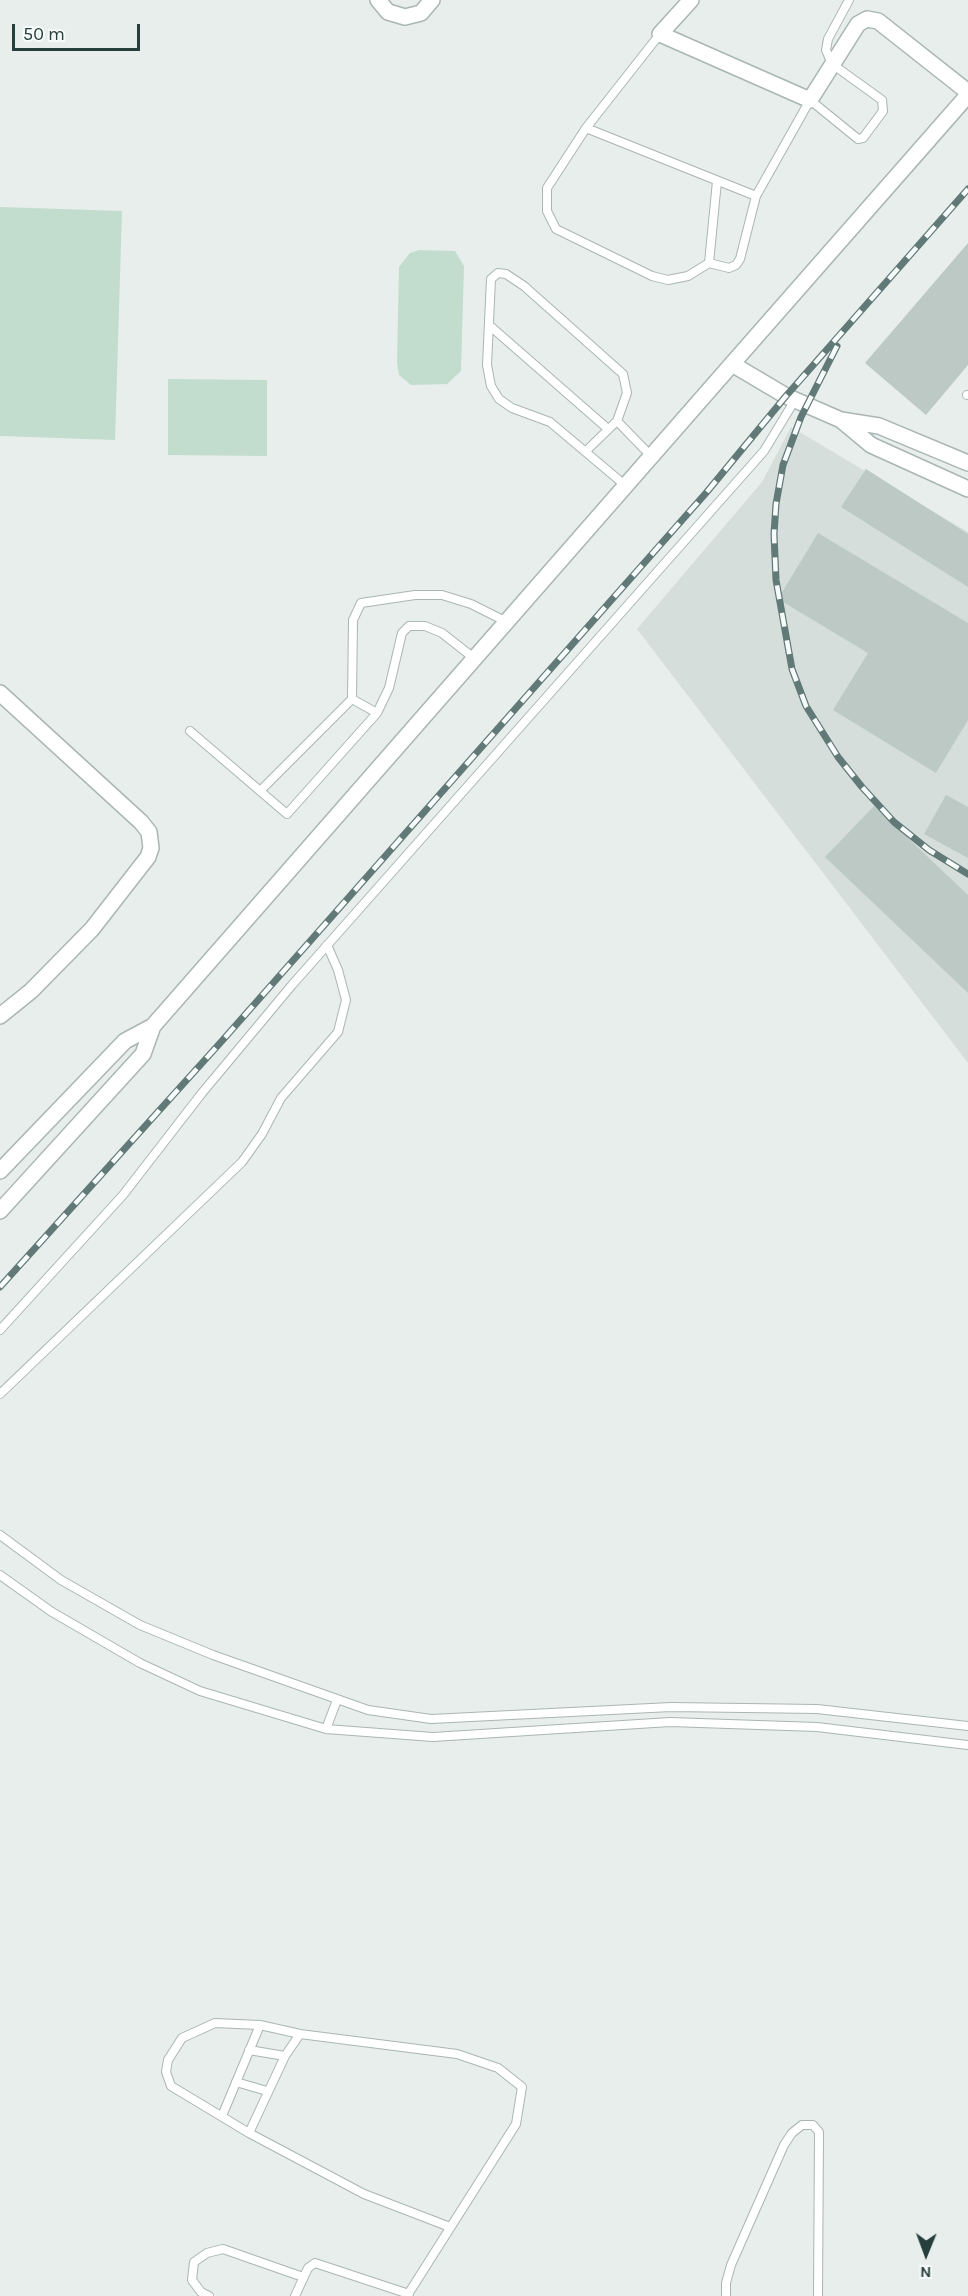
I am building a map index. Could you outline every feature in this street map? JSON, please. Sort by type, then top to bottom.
[{"type":"street","points":[[378,0],[388,12],[405,17],[421,13],[432,0]]},
{"type":"street","points":[[0,1170],[125,1041],[153,1026],[968,94],[878,21],[867,20],[858,24],[810,100],[660,34],[692,0]]},
{"type":"street","points":[[732,363],[795,400],[841,420],[879,426],[968,463]]},
{"type":"street","points":[[841,420],[871,445],[968,489]]},
{"type":"street","points":[[0,693],[141,822],[149,832],[151,848],[148,857],[92,929],[31,991],[0,1016]]},
{"type":"street","points":[[0,1211],[143,1054],[153,1026]]},
{"type":"lane","points":[[660,34],[586,128],[547,188],[547,212],[556,229],[652,276],[668,280],[688,276],[709,263],[729,268],[735,266],[740,259],[756,196],[810,100],[858,139],[864,138],[883,111],[882,100],[832,64],[826,50],[828,39],[849,0]]},
{"type":"lane","points":[[586,128],[756,196]]},
{"type":"lane","points":[[709,263],[717,181]]},
{"type":"lane","points":[[586,452],[617,421],[627,393],[623,374],[524,286],[506,274],[498,273],[491,279],[487,365],[491,386],[499,399],[512,408],[550,422],[626,486]]},
{"type":"lane","points":[[489,326],[608,429]]},
{"type":"lane","points":[[0,1330],[123,1195],[202,1093],[327,945],[764,451],[795,400]]},
{"type":"lane","points":[[617,421],[652,457]]},
{"type":"lane","points":[[260,791],[352,699],[353,620],[361,603],[406,596],[442,595],[471,604],[507,622]]},
{"type":"lane","points":[[190,731],[287,814],[377,713],[389,688],[402,633],[409,627],[424,626],[442,633],[475,659]]},
{"type":"lane","points":[[352,699],[377,713]]},
{"type":"lane","points":[[0,1394],[242,1162],[262,1134],[281,1098],[339,1032],[346,1000],[338,970],[327,945]]},
{"type":"lane","points":[[0,1534],[61,1580],[140,1625],[213,1655],[368,1710],[431,1719],[671,1707],[816,1709],[968,1726]]},
{"type":"lane","points":[[0,1575],[52,1612],[160,1672],[200,1691],[326,1729],[433,1737],[670,1722],[817,1728],[968,1745]]},
{"type":"lane","points":[[326,1729],[338,1700]]},
{"type":"lane","points":[[295,2296],[303,2277],[315,2263],[408,2295],[516,2124],[522,2087],[498,2068],[457,2054],[300,2034],[260,2025],[215,2023],[195,2030],[182,2038],[168,2060],[166,2072],[171,2086],[249,2133],[364,2194],[450,2227]]},
{"type":"lane","points":[[222,2116],[260,2025]]},
{"type":"lane","points":[[249,2133],[285,2056],[300,2034]]},
{"type":"lane","points":[[249,2050],[285,2056]]},
{"type":"lane","points":[[236,2082],[267,2091]]},
{"type":"lane","points":[[726,2296],[726,2283],[731,2265],[784,2145],[792,2133],[802,2125],[813,2125],[819,2132],[818,2296]]},
{"type":"lane","points":[[209,2296],[201,2292],[192,2280],[195,2262],[207,2253],[223,2249],[303,2277]]},
{"type":"shaded area","points":[[791,427],[968,532],[968,1063],[637,629],[762,482]]},
{"type":"green space","points":[[0,207],[122,211],[115,440],[0,436]]},
{"type":"green space","points":[[419,250],[455,251],[464,266],[461,371],[447,384],[411,385],[399,375],[397,363],[399,267],[410,253]]},
{"type":"green space","points":[[168,379],[267,380],[267,456],[168,455]]},
{"type":"building","points":[[968,243],[968,365],[926,415],[865,363]]},
{"type":"building","points":[[866,469],[968,534],[968,587],[841,507]]},
{"type":"building","points":[[818,533],[968,623],[968,720],[936,773],[833,710],[868,653],[778,599]]},
{"type":"building","points":[[946,795],[968,807],[968,858],[924,834]]},
{"type":"building","points":[[874,806],[968,895],[968,993],[825,857]]},
{"type":"railway","points":[[0,1287],[221,1042],[706,493],[786,396],[968,189]]},
{"type":"railway","points":[[837,346],[801,417],[783,465],[776,504],[774,534],[776,580],[792,669],[806,706],[838,757],[862,787],[894,822],[929,850],[968,874]]}]
